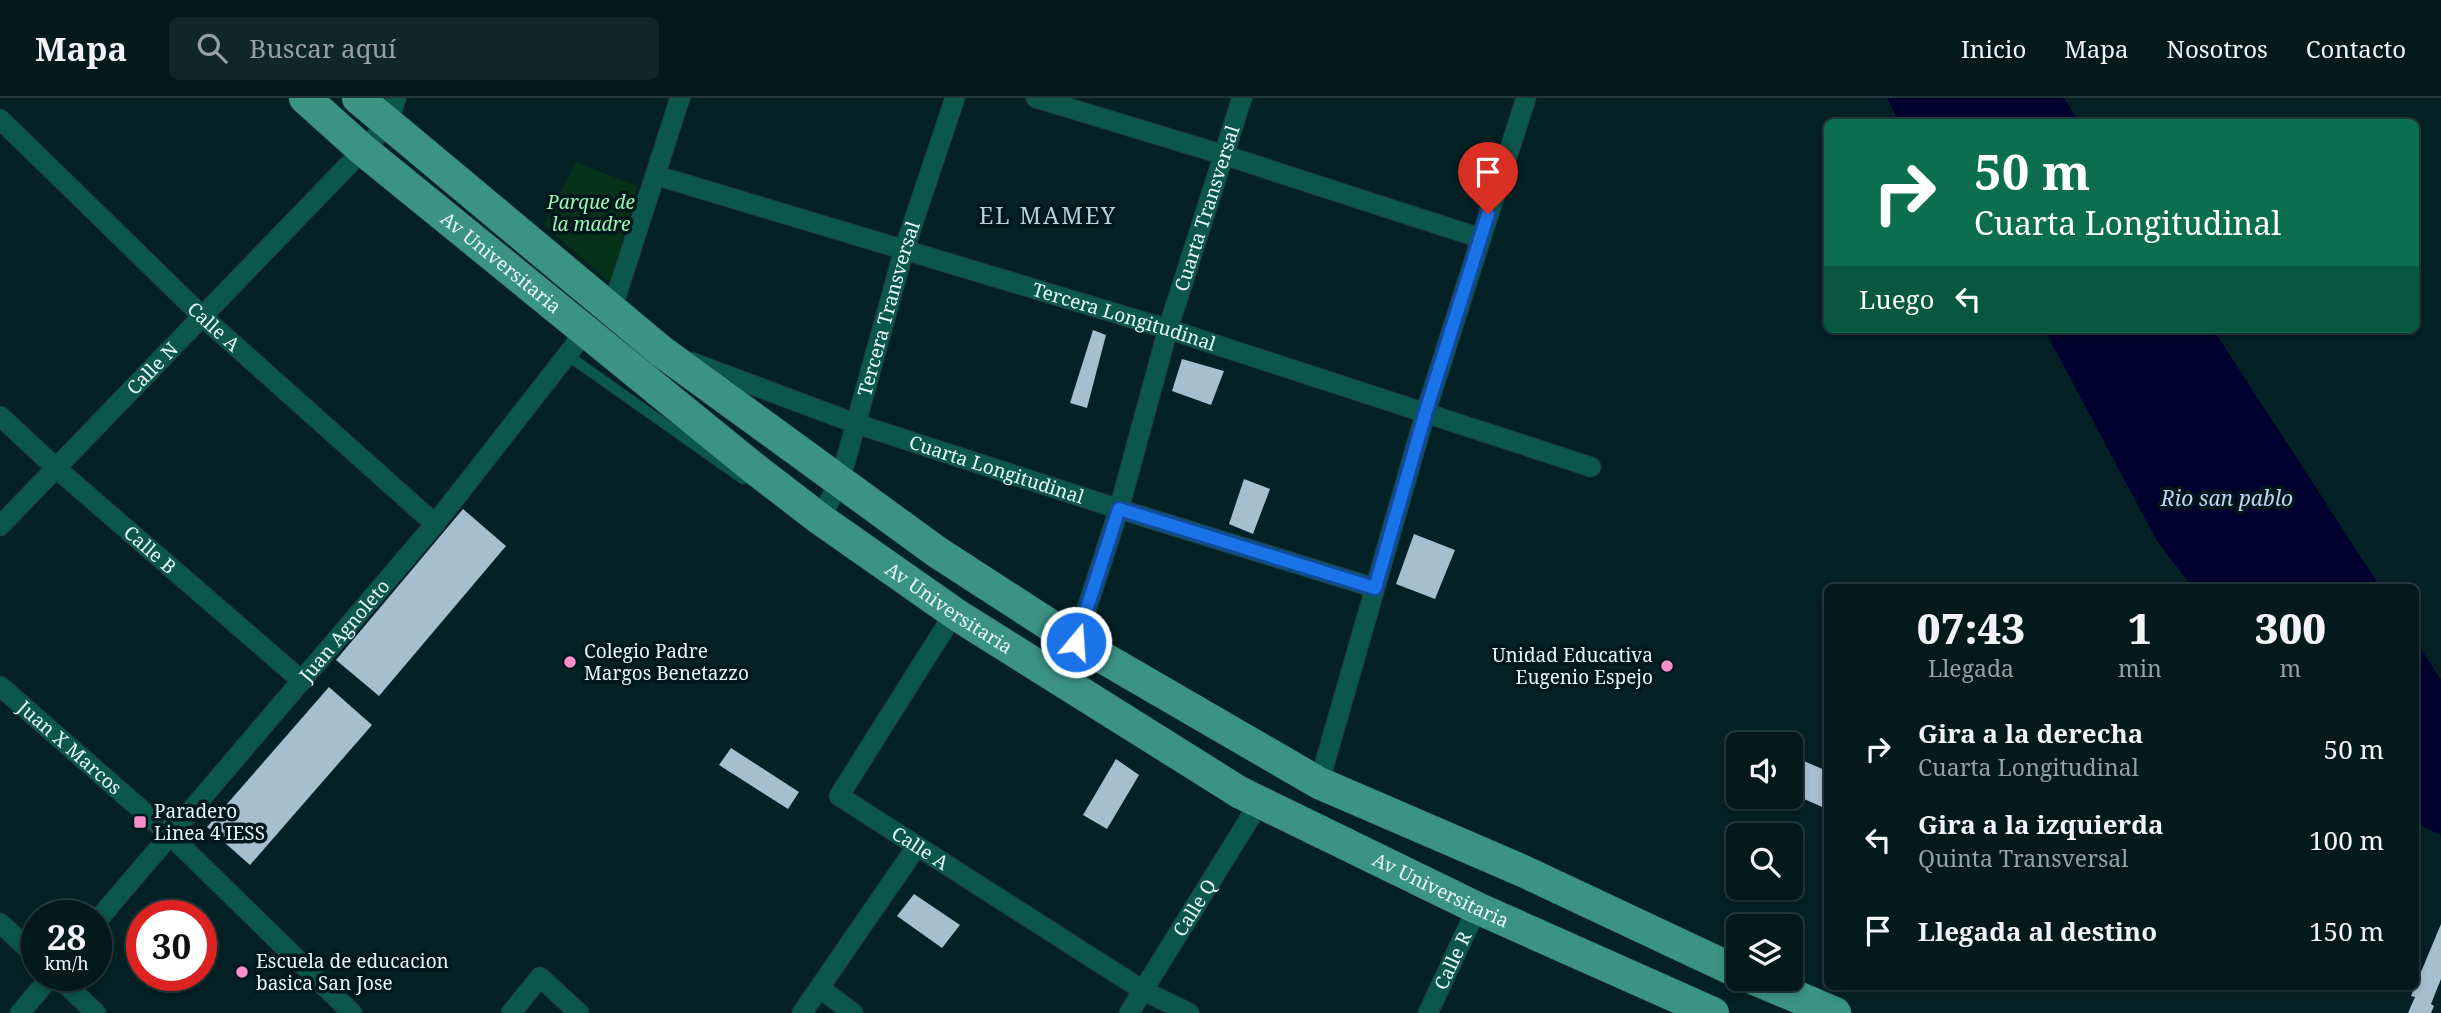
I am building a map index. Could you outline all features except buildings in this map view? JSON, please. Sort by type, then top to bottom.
[{"type":"highway","name":"Av Universitaria","points":[[305,98],[575,343],[820,519],[947,617],[1258,802],[1679,1006],[1713,1013]]},
{"type":"highway","name":"Av Universitaria","points":[[358,98],[392,111],[661,351],[937,552],[1076,642],[1319,783],[1523,872],[1726,966]]},
{"type":"highway","points":[[1768,991],[1784,1004],[1835,1013]]},
{"type":"street","points":[[612,309],[680,98]]},
{"type":"street","name":"Tercera Transversal","points":[[820,519],[840,481],[904,250],[956,98]]},
{"type":"street","points":[[1036,98],[1224,155],[1480,238]]},
{"type":"street","name":"Cuarta Transversal","points":[[1076,642],[1119,509],[1168,329],[1242,98]]},
{"type":"street","points":[[1319,783],[1426,411],[1526,98]]},
{"type":"street","name":"Calle N","points":[[0,526],[363,150],[392,111]]},
{"type":"street","name":"Calle A","points":[[0,119],[202,317],[435,524]]},
{"type":"street","name":"Tercera Longitudinal","points":[[655,175],[1168,329],[1591,467]]},
{"type":"street","name":"Juan Agnoleto","points":[[112,903],[435,524],[575,343]]},
{"type":"street","name":"Cuarta Longitudinal","points":[[661,351],[857,424],[1375,588]]},
{"type":"street","name":"Calle B","points":[[0,416],[56,468],[302,681]]},
{"type":"street","name":"Calle A","points":[[947,617],[839,796],[1144,991],[1189,1013]]},
{"type":"street","name":"Juan X Marcos","points":[[0,686],[169,834],[352,1013]]},
{"type":"street","name":"Calle Q","points":[[1129,1013],[1258,802]]},
{"type":"street","points":[[802,1013],[917,846]]},
{"type":"street","name":"Calle R","points":[[1428,1013],[1477,908]]},
{"type":"street","points":[[0,923],[21,942]]},
{"type":"street","points":[[512,1013],[540,977],[579,1013]]},
{"type":"street","points":[[821,989],[853,1013]]},
{"type":"street","points":[[20,1013],[40,991]]},
{"type":"street","points":[[72,991],[96,1013]]},
{"type":"lane","points":[[575,343],[757,489]]},
{"type":"green space","name":"Parque de la madre","points":[[576,162],[637,186],[611,284],[544,225]]},
{"type":"water","points":[[1887,98],[2064,98],[2077,119],[1898,119]]},
{"type":"water","name":"Rio san pablo","points":[[2046,333],[2216,333],[2378,584],[2190,584],[2157,541]]},
{"type":"water","points":[[2419,646],[2441,680],[2441,835],[2419,825]]},
{"type":"place","name":"Colegio Padre Margos Benetazzo","points":[[570,662]]},
{"type":"place","name":"Unidad Educativa Eugenio Espejo","points":[[1667,666]]},
{"type":"place","name":"Paradero Linea 4 IESS","points":[[140,822]]},
{"type":"place","name":"Escuela de educacion basica San Jose","points":[[242,972]]},
{"type":"district","name":"EL MAMEY","points":[[1048,216]]},
{"type":"route","points":[[1076,642],[1119,509],[1375,588],[1426,411],[1488,214]]}]
